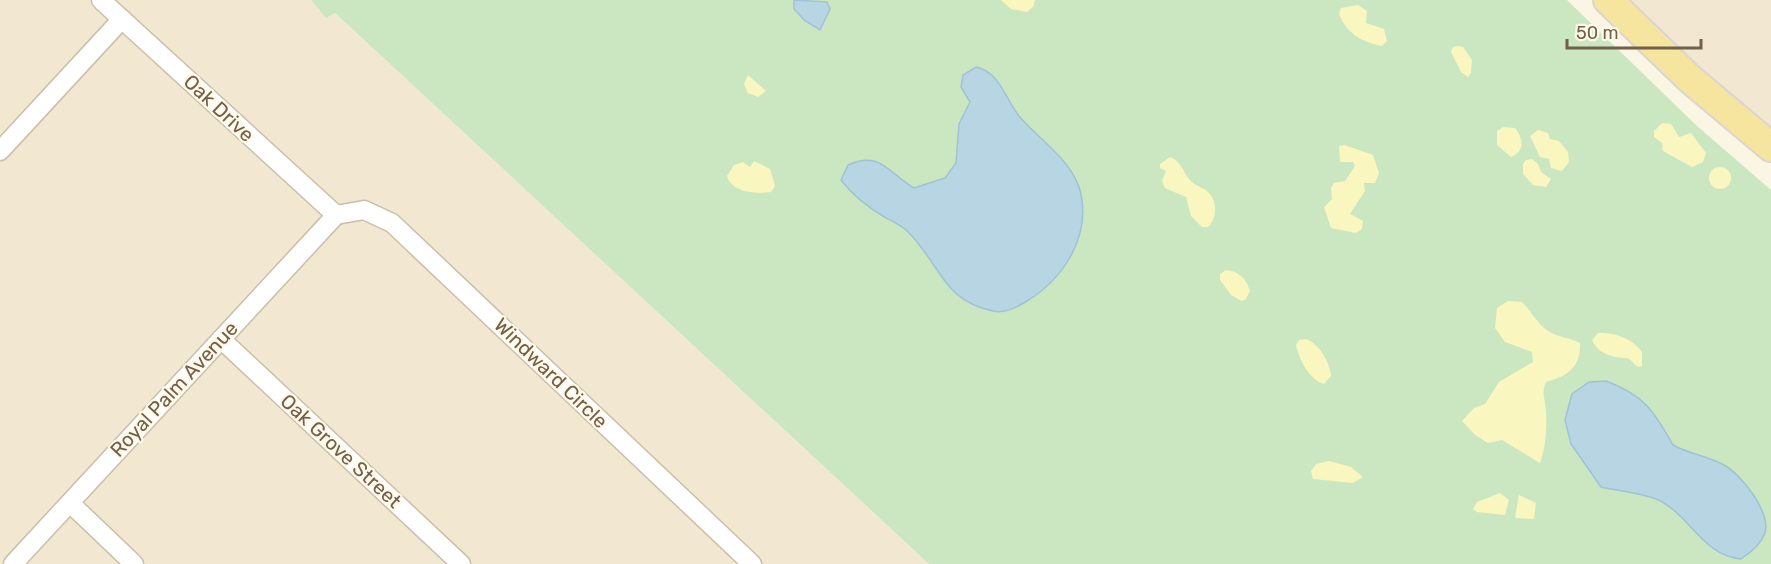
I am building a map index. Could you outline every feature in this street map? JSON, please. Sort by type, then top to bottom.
[{"type":"main road","points":[[1608,0],[1690,79],[1771,147]]},
{"type":"street","name":"Oak Drive","points":[[101,0],[336,215]]},
{"type":"street","points":[[0,152],[122,20]]},
{"type":"street","name":"Windward Circle","points":[[336,215],[364,210],[392,223],[749,563]]},
{"type":"street","name":"Royal Palm Avenue","points":[[13,564],[336,215]]},
{"type":"street","name":"Oak Grove Street","points":[[221,339],[461,564]]},
{"type":"street","points":[[70,503],[134,564]]},
{"type":"shaded area","points":[[0,0],[321,0],[929,564],[0,564]]},
{"type":"shaded area","points":[[1622,0],[1771,0],[1771,131],[1757,121]]},
{"type":"green space","points":[[311,0],[1567,0],[1697,126],[1771,190],[1771,564],[929,564],[335,13],[326,18]]},
{"type":"sand","points":[[1001,0],[1035,0],[1033,7],[1027,12],[1011,9]]},
{"type":"sand","points":[[1358,5],[1367,11],[1366,23],[1384,29],[1387,41],[1382,46],[1356,36],[1342,21],[1339,14],[1341,8]]},
{"type":"sand","points":[[1453,47],[1463,47],[1472,60],[1471,73],[1468,77],[1461,72],[1451,52]]},
{"type":"sand","points":[[748,75],[766,91],[758,97],[748,93],[744,84]]},
{"type":"sand","points":[[1662,123],[1671,124],[1679,137],[1691,133],[1706,153],[1703,162],[1692,167],[1663,151],[1662,143],[1654,137],[1654,131]]},
{"type":"sand","points":[[1503,127],[1515,128],[1520,136],[1521,148],[1511,157],[1497,145],[1497,131]]},
{"type":"sand","points":[[1538,130],[1548,133],[1550,139],[1559,141],[1568,152],[1569,162],[1562,171],[1551,168],[1549,159],[1540,157],[1530,136]]},
{"type":"sand","points":[[1344,145],[1373,155],[1379,173],[1375,183],[1364,183],[1365,191],[1350,214],[1363,221],[1362,229],[1356,233],[1331,228],[1324,207],[1332,199],[1331,188],[1334,183],[1345,181],[1355,166],[1353,162],[1340,162],[1339,146]]},
{"type":"sand","points":[[1170,157],[1178,162],[1192,182],[1211,196],[1215,205],[1215,215],[1208,227],[1202,227],[1191,216],[1186,197],[1165,188],[1162,181],[1166,171],[1160,168],[1160,164]]},
{"type":"sand","points":[[1532,159],[1538,164],[1541,172],[1551,179],[1546,187],[1533,185],[1523,174],[1523,164],[1526,160]]},
{"type":"sand","points":[[754,161],[770,169],[775,186],[771,192],[745,191],[730,182],[727,176],[734,165],[743,162],[750,167]]},
{"type":"sand","points":[[1720,167],[1728,170],[1731,178],[1728,186],[1720,189],[1712,186],[1709,178],[1712,170]]},
{"type":"sand","points":[[1226,270],[1235,272],[1244,279],[1250,291],[1246,299],[1242,301],[1231,295],[1220,280],[1220,274]]},
{"type":"sand","points":[[1508,301],[1522,302],[1548,331],[1580,343],[1578,358],[1572,369],[1561,377],[1546,382],[1544,393],[1546,430],[1540,463],[1502,440],[1488,443],[1475,435],[1462,421],[1474,408],[1485,404],[1499,382],[1533,362],[1532,352],[1505,342],[1495,328],[1497,308]]},
{"type":"sand","points":[[1598,333],[1617,335],[1634,343],[1642,352],[1642,366],[1639,367],[1628,359],[1611,356],[1598,349],[1592,340]]},
{"type":"sand","points":[[1306,339],[1319,349],[1328,365],[1331,376],[1324,384],[1309,374],[1300,356],[1296,345],[1299,340]]},
{"type":"sand","points":[[1329,461],[1351,467],[1363,477],[1353,483],[1313,479],[1311,471],[1316,464]]},
{"type":"sand","points":[[1500,493],[1509,500],[1505,515],[1477,512],[1473,509],[1477,502]]},
{"type":"sand","points":[[1519,495],[1536,503],[1534,519],[1515,518]]},
{"type":"water","points":[[794,0],[827,2],[830,9],[820,30],[804,20],[794,9]]},
{"type":"water","points":[[976,67],[991,74],[1019,116],[1064,161],[1077,182],[1083,210],[1077,241],[1062,269],[1040,292],[1019,306],[1002,312],[976,306],[963,299],[944,280],[907,231],[867,206],[841,180],[848,165],[868,160],[883,165],[914,188],[945,178],[956,163],[959,124],[970,102],[961,87],[963,75]]},
{"type":"water","points":[[1606,381],[1639,398],[1660,423],[1673,445],[1724,465],[1746,485],[1759,505],[1766,524],[1763,537],[1751,551],[1741,559],[1729,556],[1708,544],[1683,518],[1664,503],[1642,495],[1601,487],[1571,444],[1565,420],[1572,394],[1589,382]]}]
